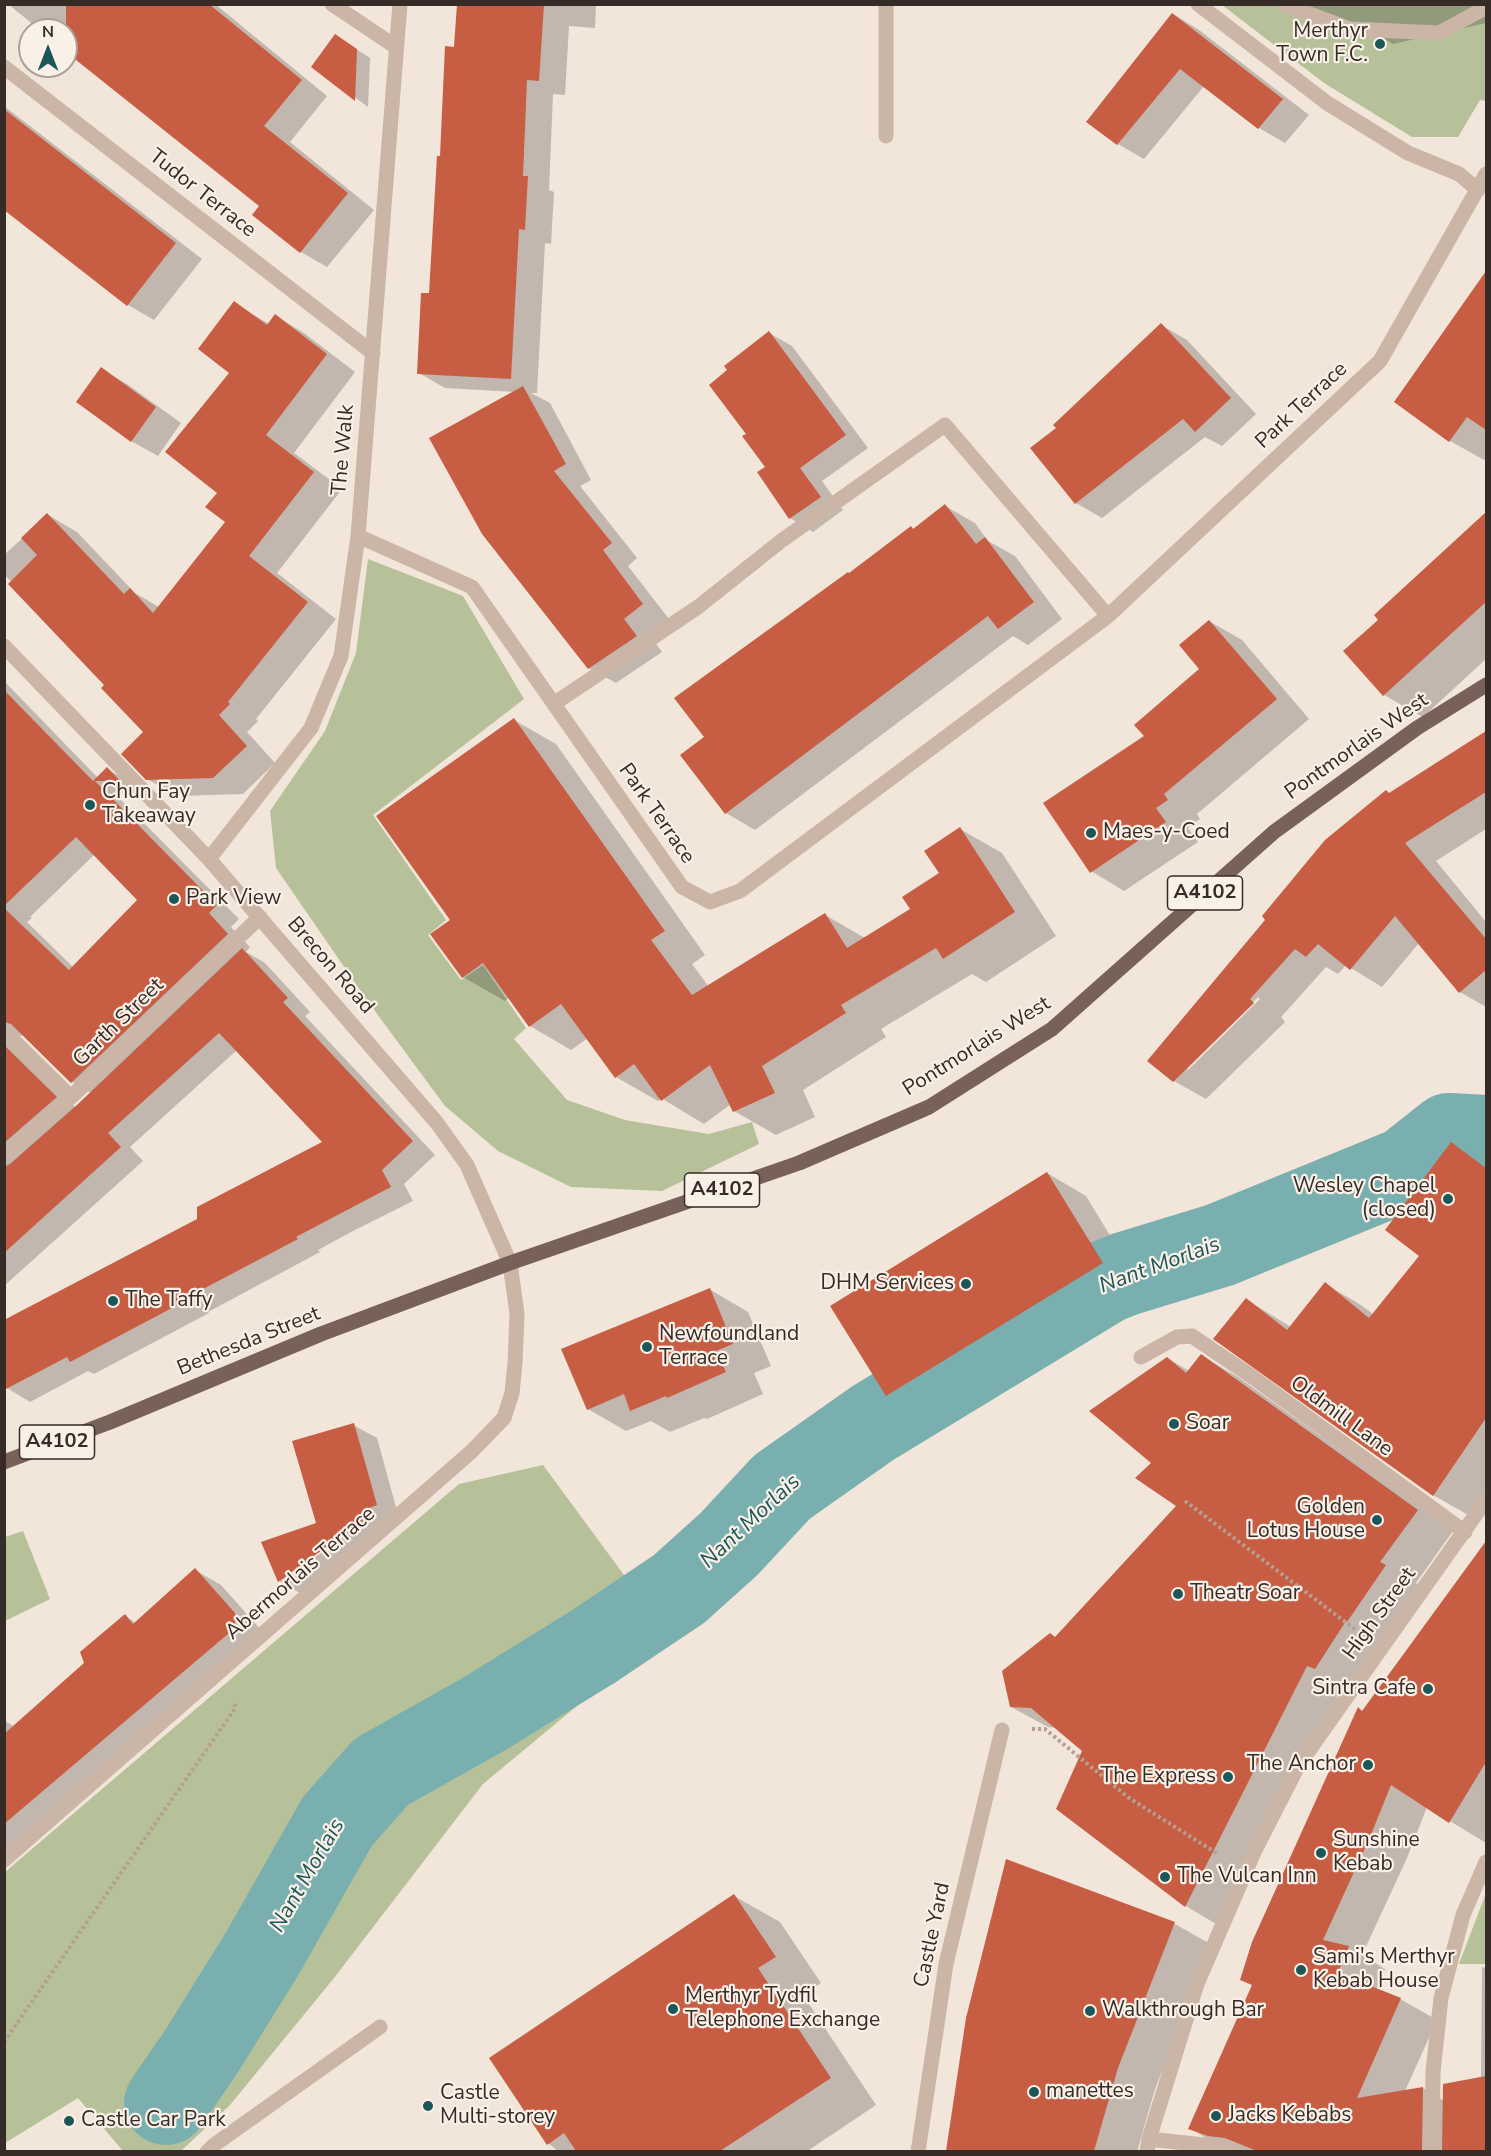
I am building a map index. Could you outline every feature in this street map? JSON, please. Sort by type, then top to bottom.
[{"type":"main road","name":"Pontmorlais West","points":[[510,1263],[799,1163],[929,1107],[1052,1029],[1274,832],[1417,728],[1486,685]]},
{"type":"main road","name":"Bethesda Street","points":[[4,1462],[110,1422],[321,1334],[510,1263]]},
{"type":"street","points":[[332,4],[396,47]]},
{"type":"street","name":"The Walk","points":[[209,859],[311,728],[341,656],[358,536],[400,4]]},
{"type":"street","points":[[886,4],[886,135]]},
{"type":"street","points":[[1198,4],[1327,103],[1408,153],[1459,174],[1478,190]]},
{"type":"street","points":[[1283,4],[1350,29],[1439,33],[1486,9]]},
{"type":"street","name":"Tudor Terrace","points":[[4,67],[373,353]]},
{"type":"street","name":"Park Terrace","points":[[358,536],[472,587],[682,887],[710,902],[740,891],[1108,616],[1380,361],[1486,174]]},
{"type":"street","points":[[552,701],[555,703],[698,607],[781,541],[945,425],[1108,616]]},
{"type":"street","name":"Brecon Road","points":[[4,646],[209,859],[437,1123],[467,1166],[510,1263]]},
{"type":"street","name":"Garth Street","points":[[4,1157],[71,1097],[260,917]]},
{"type":"street","points":[[4,1031],[71,1097]]},
{"type":"street","name":"Abermorlais Terrace","points":[[4,1860],[471,1452],[504,1418],[512,1393],[517,1314],[510,1263]]},
{"type":"street","name":"Oldmill Lane","points":[[1141,1357],[1177,1337],[1192,1336],[1251,1376],[1465,1532]]},
{"type":"street","name":"High Street","points":[[1148,2145],[1197,1984],[1246,1869],[1298,1766],[1486,1500]]},
{"type":"street","name":"Castle Yard","points":[[918,2151],[946,1964],[1002,1730]]},
{"type":"street","points":[[1432,2151],[1433,2072],[1441,1998],[1463,1915],[1486,1862]]},
{"type":"street","points":[[207,2151],[380,2027]]},
{"type":"street","points":[[1148,2145],[1222,2147],[1237,2151]]},
{"type":"path","points":[[1185,1501],[1380,1650]]},
{"type":"path","points":[[4,2042],[236,1707],[216,1676]]},
{"type":"path","points":[[1002,1730],[1045,1729],[1129,1798],[1211,1850],[1246,1869]]},
{"type":"green space","name":"Merthyr Town F.C.","points":[[1222,5],[1486,5],[1486,101],[1480,100],[1458,137],[1412,137],[1324,83]]},
{"type":"green space","points":[[368,559],[463,596],[524,699],[373,815],[446,920],[428,935],[461,980],[483,965],[526,1028],[514,1039],[567,1100],[625,1120],[709,1134],[752,1122],[759,1144],[662,1191],[571,1187],[498,1151],[445,1106],[369,1003],[276,868],[270,811],[325,731],[356,653]]},
{"type":"green space","points":[[543,1465],[666,1632],[483,1784],[334,1978],[230,2105],[181,2151],[123,2151],[78,2098],[5,2143],[5,1872],[459,1484]]},
{"type":"green space","points":[[23,1531],[50,1599],[5,1621],[5,1537]]},
{"type":"green space","points":[[1486,1893],[1486,1964],[1459,1964]]},
{"type":"building","points":[[66,4],[209,4],[302,80],[264,126],[348,193],[300,253],[252,215],[259,206],[78,62],[78,18],[66,18]]},
{"type":"building","points":[[457,4],[544,4],[539,81],[527,80],[523,176],[528,176],[525,230],[519,229],[511,379],[417,374],[421,293],[429,293],[437,156],[440,156],[445,46],[454,47]]},
{"type":"building","points":[[1172,13],[1283,99],[1258,129],[1180,69],[1117,145],[1086,122]]},
{"type":"building","points":[[335,34],[357,49],[355,101],[311,67]]},
{"type":"building","points":[[4,109],[176,243],[127,306],[4,210]]},
{"type":"building","points":[[1486,271],[1486,430],[1467,417],[1449,442],[1394,402]]},
{"type":"building","points":[[234,301],[267,325],[275,314],[327,354],[266,435],[314,472],[249,556],[308,602],[228,702],[230,704],[219,715],[247,746],[213,778],[146,780],[121,754],[143,732],[101,688],[104,685],[8,584],[37,555],[21,538],[47,513],[124,594],[130,588],[153,613],[225,522],[205,507],[217,493],[165,452],[229,373],[198,349]]},
{"type":"building","points":[[1161,323],[1231,398],[1195,432],[1183,419],[1075,504],[1030,448],[1056,428],[1053,425]]},
{"type":"building","points":[[769,331],[846,435],[800,468],[821,497],[789,519],[757,472],[765,467],[742,436],[746,434],[709,385],[727,370],[724,366]]},
{"type":"building","points":[[101,367],[156,407],[131,442],[76,402]]},
{"type":"building","points":[[523,386],[566,464],[554,471],[612,543],[603,550],[643,604],[624,619],[637,636],[588,669],[482,534],[429,438]]},
{"type":"building","points":[[945,504],[976,544],[985,537],[1034,602],[998,629],[988,616],[725,814],[680,755],[704,737],[674,698],[911,526],[913,529]]},
{"type":"building","points":[[1486,512],[1486,602],[1383,696],[1343,651],[1378,620],[1374,615]]},
{"type":"building","points":[[1209,620],[1277,699],[1164,794],[1168,800],[1156,808],[1166,822],[1090,873],[1043,803],[1144,736],[1134,725],[1199,669],[1179,645]]},
{"type":"building","points":[[4,690],[93,781],[107,767],[120,781],[95,781],[217,905],[209,913],[228,934],[71,1083],[11,1024],[4,1022],[4,908],[69,970],[137,900],[76,837],[4,906]]},
{"type":"building","points":[[514,718],[665,931],[651,940],[692,995],[825,913],[847,948],[910,909],[902,897],[939,873],[924,851],[960,827],[1015,912],[943,959],[936,948],[841,1005],[846,1013],[762,1066],[775,1093],[733,1112],[710,1065],[661,1101],[634,1064],[615,1078],[561,1004],[529,1027],[483,963],[462,978],[430,934],[450,920],[376,816]]},
{"type":"building","points":[[1486,731],[1486,792],[1405,843],[1486,939],[1486,970],[1459,993],[1395,916],[1350,970],[1318,944],[1306,957],[1295,949],[1250,999],[1254,1003],[1173,1082],[1147,1061],[1265,920],[1262,916],[1325,840],[1386,790],[1389,793]]},
{"type":"building","points":[[242,948],[288,998],[283,1002],[413,1141],[382,1170],[391,1187],[70,1362],[67,1357],[4,1390],[4,1320],[197,1219],[197,1207],[322,1142],[219,1033],[108,1133],[121,1147],[4,1253],[4,1167],[78,1104]]},
{"type":"building","points":[[4,1045],[57,1097],[4,1143]]},
{"type":"building","points":[[1451,1142],[1486,1168],[1486,1418],[1433,1496],[1213,1339],[1246,1298],[1287,1330],[1325,1282],[1369,1318],[1419,1256],[1385,1230]]},
{"type":"building","name":"DHM Services","points":[[1047,1172],[1103,1263],[886,1396],[830,1306]]},
{"type":"building","name":"Newfoundland Terrace","points":[[710,1288],[733,1344],[716,1351],[726,1372],[667,1398],[666,1396],[630,1411],[624,1394],[587,1410],[561,1349]]},
{"type":"building","points":[[1201,1354],[1418,1510],[1380,1562],[1386,1565],[1315,1669],[1307,1666],[1185,1907],[1056,1809],[1082,1751],[1031,1708],[1010,1707],[1002,1671],[1050,1633],[1055,1637],[1176,1506],[1135,1478],[1151,1463],[1089,1411],[1167,1357],[1186,1373]]},
{"type":"building","points":[[354,1423],[377,1505],[369,1508],[372,1514],[278,1582],[261,1542],[316,1523],[292,1441]]},
{"type":"building","points":[[1486,1541],[1486,1762],[1449,1823],[1391,1785],[1323,1940],[1349,1946],[1338,1973],[1401,1998],[1357,2098],[1423,2087],[1422,2151],[1257,2151],[1225,2138],[1208,2136],[1188,2129],[1252,1985],[1240,1980],[1252,1942],[1358,1707],[1362,1711]]},
{"type":"building","points":[[195,1568],[235,1613],[235,1628],[4,1824],[4,1734],[84,1663],[80,1652],[125,1614],[133,1624]]},
{"type":"building","points":[[1006,1859],[1175,1922],[1118,2068],[1094,2151],[946,2151],[966,2018]]},
{"type":"building","name":"Merthyr Tydfil Telephone Exchange","points":[[734,1894],[776,1957],[758,1968],[831,2078],[720,2151],[576,2151],[564,2133],[547,2145],[489,2058]]},
{"type":"building","points":[[1486,2076],[1486,2151],[1442,2151],[1443,2084]]},
{"type":"waterway","name":"Nant Morlais","points":[[166,2103],[262,1954],[337,1822],[381,1772],[484,1714],[591,1648],[679,1589],[729,1544],[782,1487],[873,1423],[1105,1282],[1220,1245],[1406,1169],[1449,1135],[1486,1137]]},
{"type":"place","name":"Merthyr Town F.C.","points":[[1380,44]]},
{"type":"place","name":"Chun Fay Takeaway","points":[[90,805]]},
{"type":"place","name":"Maes-y-Coed","points":[[1091,833]]},
{"type":"place","name":"Park View","points":[[174,899]]},
{"type":"place","name":"Wesley Chapel (closed)","points":[[1448,1199]]},
{"type":"place","name":"DHM Services","points":[[966,1284]]},
{"type":"place","name":"The Taffy","points":[[113,1301]]},
{"type":"place","name":"Newfoundland Terrace","points":[[647,1347]]},
{"type":"place","name":"Soar","points":[[1174,1424]]},
{"type":"place","name":"Golden Lotus House","points":[[1377,1520]]},
{"type":"place","name":"Theatr Soar","points":[[1178,1594]]},
{"type":"place","name":"Sintra Cafe","points":[[1428,1689]]},
{"type":"place","name":"The Anchor","points":[[1368,1765]]},
{"type":"place","name":"The Express","points":[[1228,1777]]},
{"type":"place","name":"Sunshine Kebab","points":[[1321,1853]]},
{"type":"place","name":"The Vulcan Inn","points":[[1165,1877]]},
{"type":"place","name":"Sami's Merthyr Kebab House","points":[[1301,1970]]},
{"type":"place","name":"Merthyr Tydfil Telephone Exchange","points":[[673,2009]]},
{"type":"place","name":"Walkthrough Bar","points":[[1090,2011]]},
{"type":"place","name":"manettes","points":[[1034,2092]]},
{"type":"place","name":"Castle Multi-storey","points":[[428,2106]]},
{"type":"place","name":"Jacks Kebabs","points":[[1216,2116]]},
{"type":"place","name":"Castle Car Park","points":[[69,2121]]}]
